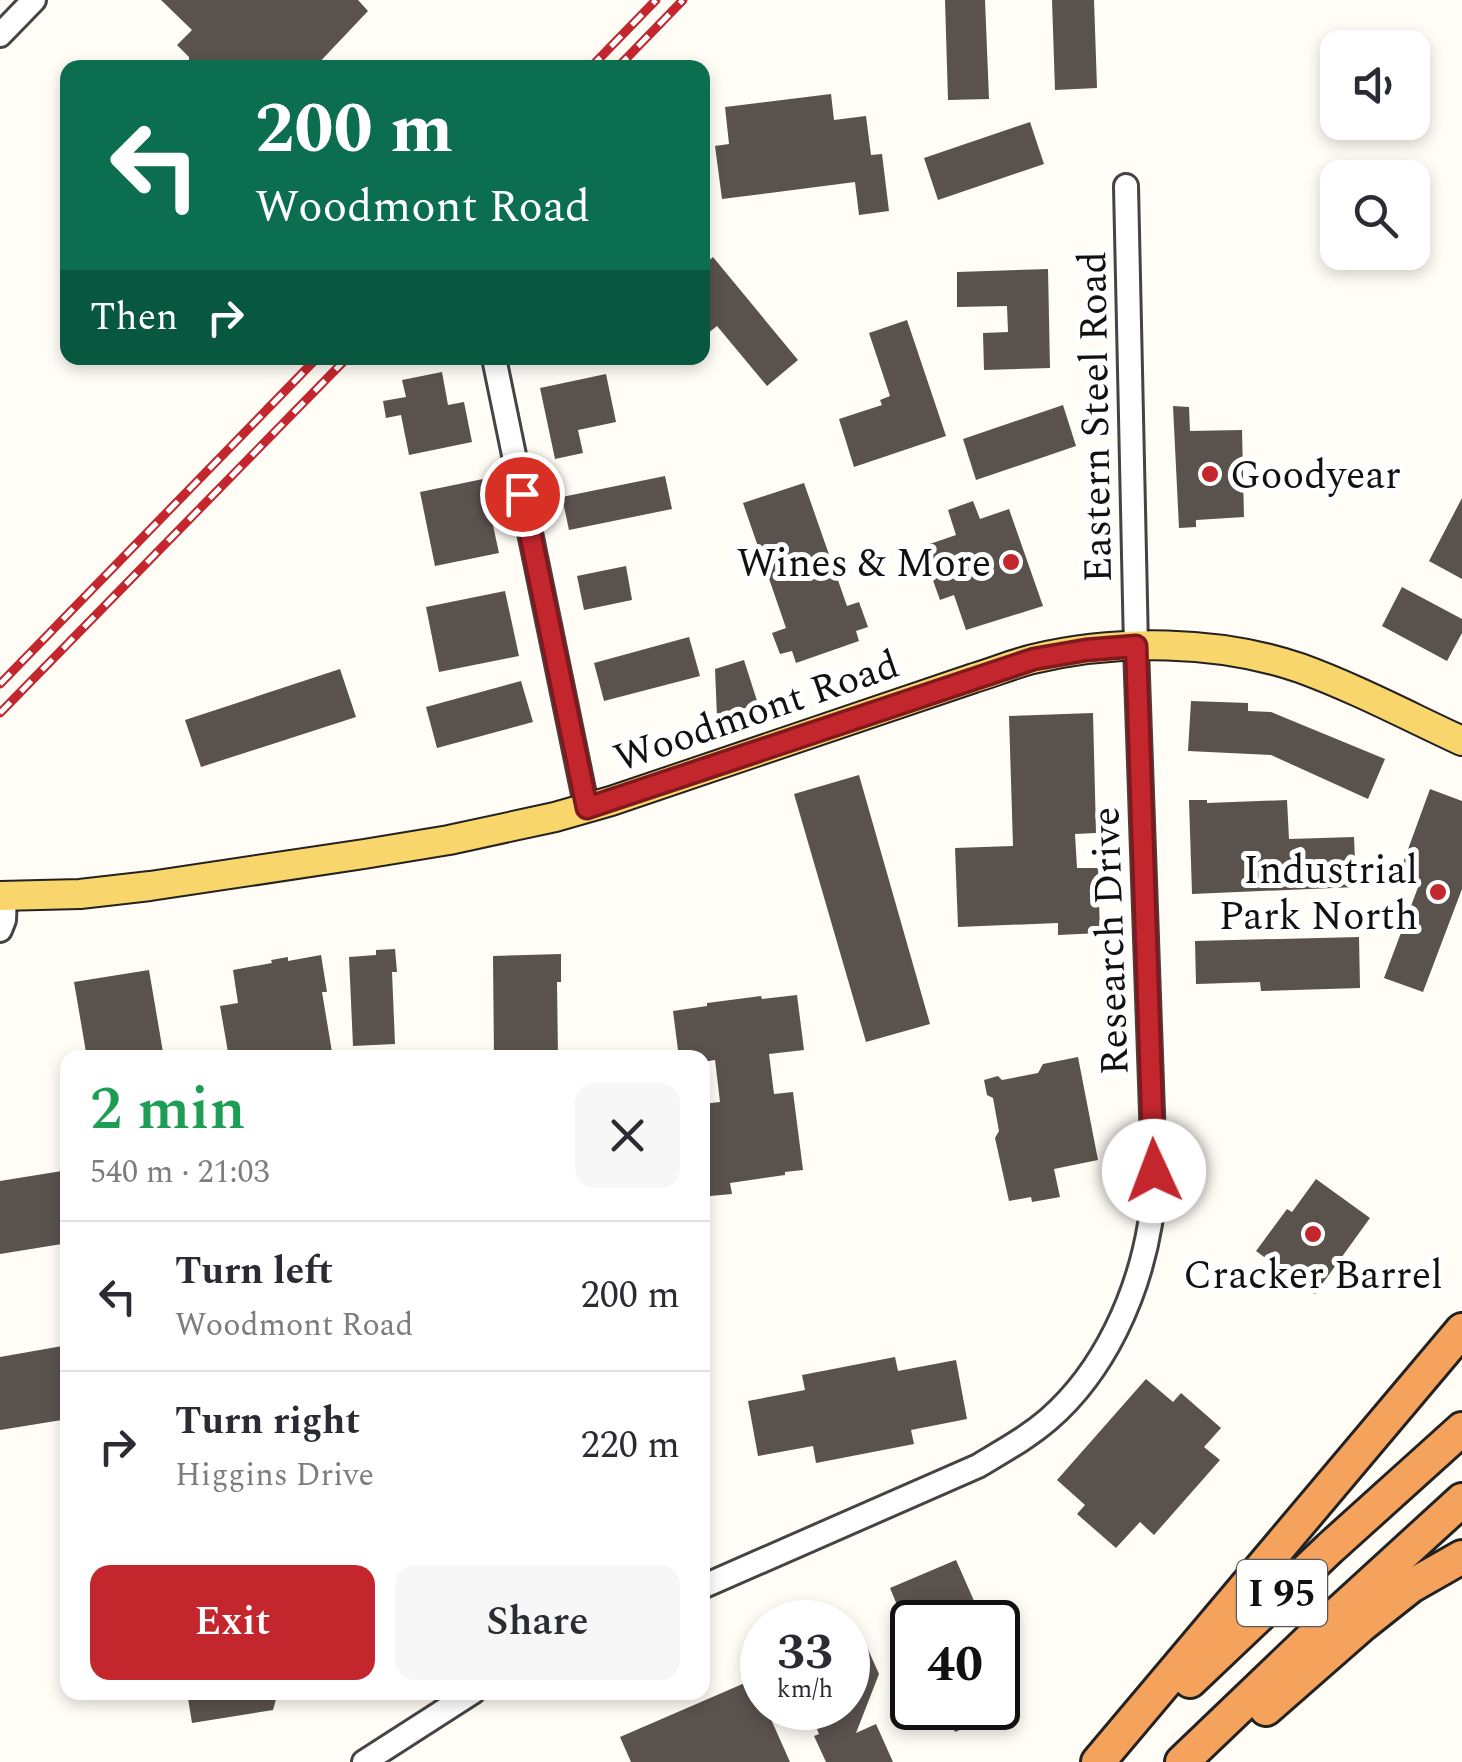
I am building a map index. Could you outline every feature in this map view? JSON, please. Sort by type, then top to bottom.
[{"type":"highway","points":[[1098,1762],[1462,1330]]},
{"type":"highway","name":"I 95","points":[[1106,1762],[1462,1429]]},
{"type":"highway","name":"I 95","points":[[1182,1762],[1462,1500]]},
{"type":"highway","points":[[1207,1762],[1363,1624],[1412,1586],[1462,1558]]},
{"type":"main road","name":"Woodmont Road","points":[[2,897],[150,886],[449,840],[587,808],[1034,659],[1086,650],[1172,645],[1224,649],[1300,668],[1462,740]]},
{"type":"street","points":[[0,34],[34,0]]},
{"type":"street","name":"Eastern Steel Road","points":[[1126,186],[1136,646]]},
{"type":"street","points":[[495,365],[587,808]]},
{"type":"street","name":"Research Drive","points":[[710,1583],[978,1466],[1019,1442],[1051,1418],[1079,1387],[1124,1313],[1140,1270],[1151,1221],[1154,1171],[1136,646]]},
{"type":"street","points":[[0,930],[4,920],[2,897]]},
{"type":"street","points":[[364,1762],[461,1700]]},
{"type":"building","points":[[161,0],[358,0],[368,11],[322,60],[189,60],[177,45],[192,30]]},
{"type":"building","points":[[945,0],[985,0],[989,99],[948,100]]},
{"type":"building","points":[[1052,0],[1094,0],[1097,88],[1055,90]]},
{"type":"building","points":[[831,94],[834,120],[866,116],[871,155],[882,154],[889,211],[859,215],[855,182],[722,199],[715,146],[729,144],[725,107]]},
{"type":"building","points":[[1030,122],[1044,164],[938,200],[924,158]]},
{"type":"building","points":[[713,257],[798,360],[767,386],[717,326],[710,332]]},
{"type":"building","points":[[1048,269],[1050,368],[984,370],[983,333],[1008,332],[1007,306],[957,307],[957,272]]},
{"type":"building","points":[[907,320],[946,436],[854,467],[839,419],[882,405],[880,400],[890,396],[869,333]]},
{"type":"building","points":[[442,372],[448,405],[464,402],[472,442],[409,455],[401,415],[386,418],[383,401],[406,397],[402,380]]},
{"type":"building","points":[[606,374],[616,422],[578,430],[583,453],[555,459],[540,388]]},
{"type":"building","points":[[1063,405],[1076,446],[976,480],[963,439]]},
{"type":"building","name":"Goodyear","points":[[1173,406],[1189,407],[1190,431],[1242,430],[1244,517],[1196,520],[1196,527],[1179,528]]},
{"type":"building","points":[[665,476],[672,509],[569,530],[562,497]]},
{"type":"building","points":[[483,479],[499,553],[435,566],[420,492]]},
{"type":"building","points":[[804,483],[847,606],[859,602],[868,627],[856,631],[859,641],[796,663],[792,651],[780,654],[772,633],[786,628],[743,503]]},
{"type":"building","points":[[1462,498],[1462,579],[1429,561]]},
{"type":"building","points":[[973,501],[980,519],[1009,509],[1043,606],[966,630],[954,595],[940,600],[921,547],[956,535],[948,510]]},
{"type":"building","points":[[626,566],[632,600],[584,610],[577,576]]},
{"type":"building","points":[[1402,587],[1462,619],[1462,633],[1447,661],[1382,626]]},
{"type":"building","points":[[505,591],[519,656],[439,672],[426,607]]},
{"type":"building","points":[[689,637],[700,676],[604,701],[594,663]]},
{"type":"building","points":[[744,660],[758,704],[717,717],[715,669]]},
{"type":"building","points":[[340,669],[356,717],[201,767],[185,720]]},
{"type":"building","points":[[521,681],[533,722],[437,748],[426,707]]},
{"type":"building","points":[[1191,701],[1248,703],[1248,711],[1271,712],[1385,759],[1368,799],[1271,755],[1188,751]]},
{"type":"building","points":[[1093,713],[1096,833],[1075,834],[1077,868],[1098,868],[1100,933],[1058,935],[1058,923],[958,927],[955,848],[1013,846],[1009,716]]},
{"type":"building","points":[[859,775],[930,1024],[866,1042],[794,794]]},
{"type":"building","name":"Industrial Park North","points":[[1430,789],[1462,801],[1462,889],[1423,992],[1384,978],[1420,882],[1399,874]]},
{"type":"building","points":[[1189,800],[1287,800],[1289,839],[1354,837],[1356,887],[1192,894]]},
{"type":"building","points":[[1359,937],[1360,988],[1261,991],[1260,982],[1196,984],[1195,941]]},
{"type":"building","points":[[395,949],[395,1044],[353,1046],[349,957]]},
{"type":"building","points":[[561,954],[561,982],[557,982],[558,1050],[494,1050],[493,956]]},
{"type":"building","points":[[321,955],[327,992],[322,992],[332,1050],[228,1050],[220,1006],[238,1003],[233,970],[288,957],[288,961]]},
{"type":"building","points":[[149,970],[163,1050],[86,1050],[74,982]]},
{"type":"building","points":[[797,995],[804,1050],[769,1054],[774,1094],[793,1092],[803,1170],[730,1183],[732,1194],[710,1196],[710,1103],[720,1102],[715,1060],[710,1061],[710,1050],[678,1050],[673,1011],[707,1003],[761,996],[762,999]]},
{"type":"building","points":[[1078,1057],[1098,1160],[1054,1169],[1060,1197],[1009,1201],[995,1138],[999,1131],[993,1098],[987,1095],[984,1080],[1038,1073],[1043,1064]]},
{"type":"building","points":[[60,1171],[60,1244],[0,1254],[0,1181]]},
{"type":"building","name":"Cracker Barrel","points":[[1316,1179],[1370,1218],[1315,1294],[1256,1251],[1287,1209],[1292,1212]]},
{"type":"building","points":[[60,1346],[60,1420],[0,1430],[0,1357]]},
{"type":"building","points":[[895,1357],[898,1371],[956,1360],[967,1419],[911,1430],[914,1444],[816,1463],[813,1446],[758,1456],[748,1401],[805,1390],[802,1375]]},
{"type":"building","points":[[1146,1379],[1173,1402],[1181,1393],[1221,1428],[1204,1447],[1220,1460],[1154,1535],[1140,1522],[1116,1548],[1077,1514],[1085,1505],[1057,1480]]},
{"type":"building","points":[[956,1560],[974,1600],[895,1600],[890,1588]]},
{"type":"building","points":[[870,1654],[879,1674],[870,1697]]},
{"type":"building","points":[[740,1685],[740,1730],[776,1730],[790,1762],[631,1762],[620,1737]]},
{"type":"building","points":[[188,1700],[276,1700],[273,1710],[192,1723]]},
{"type":"building","points":[[876,1724],[893,1762],[826,1762],[814,1736],[819,1734],[817,1730],[857,1730],[856,1733],[870,1730]]},
{"type":"railway","points":[[598,60],[656,0]]},
{"type":"railway","points":[[625,60],[683,0]]},
{"type":"railway","points":[[0,684],[310,365]]},
{"type":"railway","points":[[0,713],[340,365]]},
{"type":"place","name":"Goodyear","points":[[1210,474]]},
{"type":"place","name":"Wines & More","points":[[1011,562]]},
{"type":"place","name":"Industrial Park North","points":[[1438,892]]},
{"type":"place","name":"Cracker Barrel","points":[[1313,1234]]},
{"type":"route","points":[[522,494],[587,808],[1034,659],[1136,646],[1154,1171]]}]
